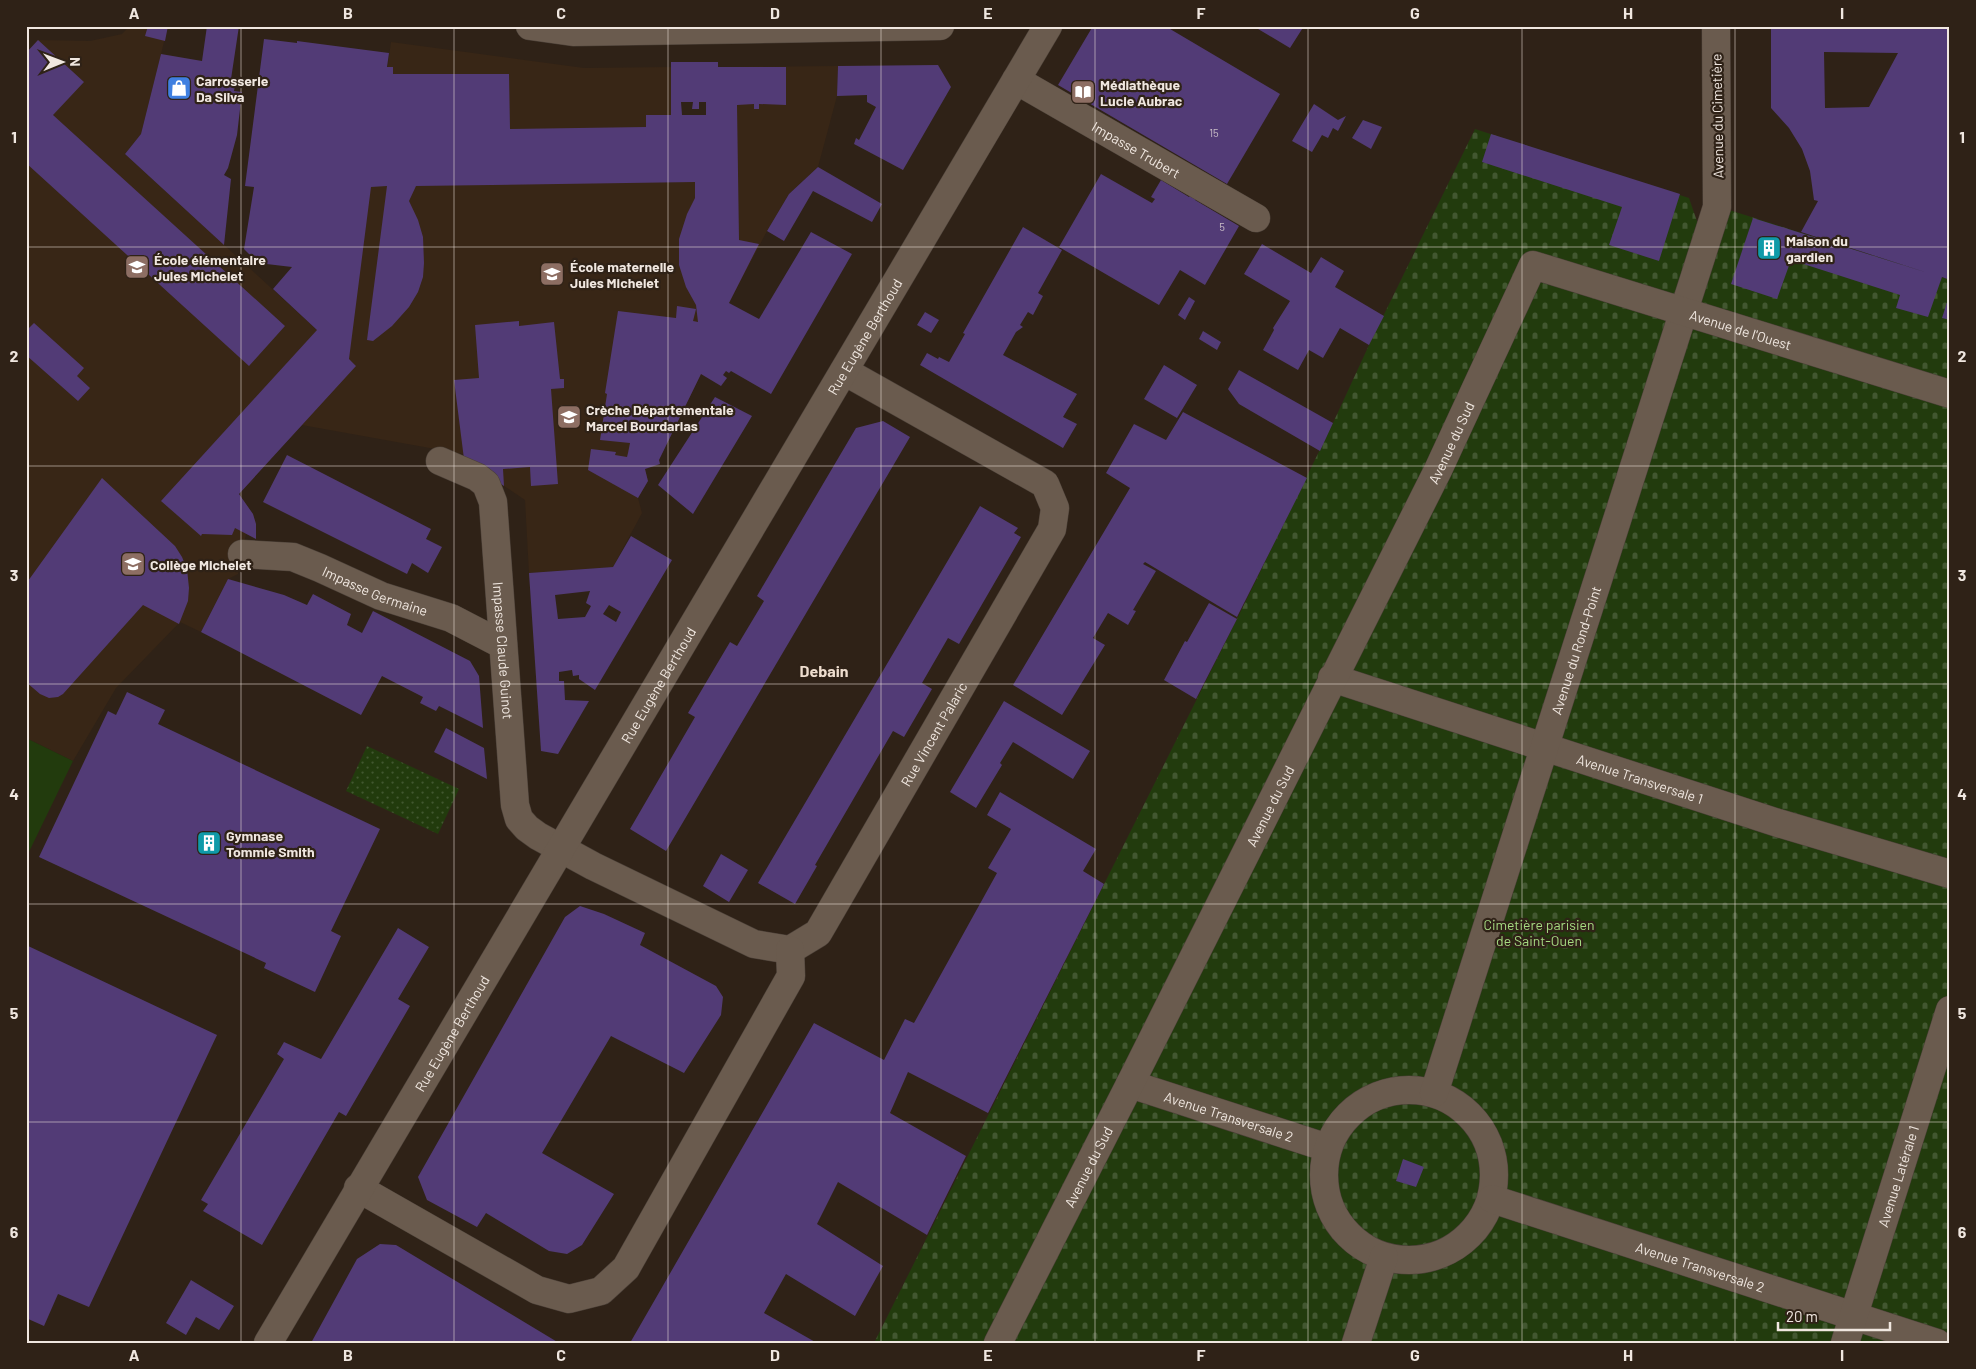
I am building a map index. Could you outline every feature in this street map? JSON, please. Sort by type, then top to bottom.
[{"type":"street","points":[[530,26],[571,29],[940,26]]},
{"type":"street","name":"Rue Eugène Berthoud","points":[[268,1343],[358,1188],[1048,26]]},
{"type":"street","name":"Avenue du Cimetière","points":[[1716,26],[1718,207]]},
{"type":"street","name":"Impasse Trubert","points":[[1016,80],[1256,218]]},
{"type":"street","name":"Avenue du Rond-Point","points":[[1434,1093],[1718,207]]},
{"type":"street","name":"Avenue de l'Ouest","points":[[1533,264],[1950,394]]},
{"type":"street","name":"Avenue du Sud","points":[[998,1343],[1438,470],[1533,264]]},
{"type":"street","name":"Rue Vincent Palaric","points":[[790,950],[818,933],[1052,529],[1055,508],[1045,484],[844,371]]},
{"type":"street","name":"Impasse Claude Guinot","points":[[440,461],[477,477],[486,484],[493,502],[515,804],[519,819],[527,828],[560,849]]},
{"type":"street","name":"Impasse Germaine","points":[[242,554],[292,557],[381,596],[451,618],[503,645]]},
{"type":"street","name":"Avenue Transversale 1","points":[[1332,678],[1778,823],[1950,874]]},
{"type":"street","points":[[358,1188],[537,1290],[569,1299],[601,1291],[626,1268],[791,976],[790,950],[754,944],[560,849]]},
{"type":"street","name":"Avenue Latérale 1","points":[[1845,1343],[1950,1010]]},
{"type":"street","name":"Avenue Transversale 2","points":[[1130,1084],[1328,1148]]},
{"type":"street","points":[[1413,1089],[1434,1093],[1454,1102],[1472,1116],[1485,1134],[1492,1155],[1496,1177],[1492,1199],[1483,1220],[1474,1232],[1469,1238],[1450,1251],[1429,1259],[1406,1262],[1384,1257],[1363,1248],[1346,1233],[1333,1215],[1325,1193],[1324,1170],[1328,1148],[1337,1128],[1352,1112],[1370,1099],[1391,1091],[1413,1089]]},
{"type":"street","name":"Avenue Transversale 2","points":[[1492,1199],[1937,1343]]},
{"type":"street","points":[[1356,1343],[1384,1257]]},
{"type":"shaded area","points":[[130,26],[168,26],[141,134],[125,154],[317,330],[371,187],[391,42],[584,68],[671,67],[671,115],[706,115],[718,67],[838,66],[837,96],[818,167],[789,194],[729,303],[701,374],[659,460],[660,464],[645,469],[648,481],[638,498],[642,513],[613,567],[529,573],[525,500],[464,459],[463,454],[302,425],[239,494],[253,514],[256,524],[256,539],[246,534],[238,574],[228,579],[201,632],[180,622],[116,688],[73,761],[26,738],[26,53],[38,40],[90,41],[122,34]]},
{"type":"green space","name":"Cimetière parisien de Saint-Ouen","points":[[1475,129],[1689,198],[1700,230],[1726,209],[1950,280],[1950,1343],[874,1343],[1237,619]]},
{"type":"green space","points":[[26,738],[73,761],[27,856],[26,855]]},
{"type":"green space","points":[[367,746],[459,789],[438,834],[346,791]]},
{"type":"building","points":[[148,26],[168,26],[165,41],[145,36]]},
{"type":"building","points":[[207,26],[239,26],[231,79],[236,80],[234,91],[242,92],[237,135],[228,168],[224,175],[231,179],[224,245],[125,154],[141,134],[161,54],[202,61]]},
{"type":"building","name":"Médiathèque Lucie Aubrac","points":[[1093,26],[1165,26],[1280,94],[1227,184],[1058,85]]},
{"type":"building","points":[[1253,26],[1304,26],[1290,48]]},
{"type":"building","points":[[1771,26],[1950,26],[1950,280],[1942,277],[1928,317],[1896,308],[1900,295],[1791,260],[1777,299],[1731,284],[1753,218],[1928,273],[1801,232],[1818,201],[1814,200],[1810,171],[1802,149],[1789,128],[1771,108]],"holes":[[[1824,52],[1898,53],[1869,107],[1825,108]]]},
{"type":"building","points":[[264,39],[297,43],[297,41],[389,53],[387,67],[393,67],[393,74],[509,74],[510,129],[646,127],[646,115],[671,115],[671,62],[718,62],[718,67],[786,67],[786,105],[759,104],[759,109],[754,109],[754,104],[737,105],[739,240],[759,244],[729,303],[759,319],[811,232],[852,254],[771,394],[731,371],[729,373],[726,371],[723,375],[727,378],[721,386],[701,374],[659,460],[660,464],[645,469],[648,481],[638,498],[588,470],[591,449],[616,452],[615,455],[627,457],[630,443],[600,440],[607,394],[605,393],[618,311],[676,318],[677,306],[696,309],[693,321],[698,322],[696,305],[686,287],[679,265],[679,239],[687,214],[695,198],[695,182],[416,186],[409,201],[418,220],[423,237],[423,277],[418,292],[409,307],[392,326],[373,341],[367,340],[387,186],[371,187],[349,359],[356,366],[239,494],[253,514],[256,524],[256,539],[235,528],[232,535],[202,534],[201,536],[161,501],[317,330],[273,289],[292,267],[258,263],[244,249],[254,187],[245,186]],"holes":[[[681,102],[693,102],[692,109],[699,109],[699,102],[706,102],[706,115],[682,115]]]},
{"type":"building","points":[[38,40],[84,82],[53,115],[285,326],[249,366],[26,163],[26,53]]},
{"type":"building","points":[[938,65],[951,87],[903,170],[854,144],[856,138],[859,140],[876,107],[867,102],[867,95],[837,96],[838,66]]},
{"type":"building","points":[[1314,104],[1338,120],[1346,116],[1338,131],[1333,128],[1328,138],[1322,135],[1312,152],[1292,141]]},
{"type":"building","points":[[1363,120],[1382,127],[1371,149],[1352,138]]},
{"type":"building","points":[[1491,134],[1680,194],[1659,261],[1609,245],[1622,207],[1482,162]]},
{"type":"building","points":[[818,167],[882,204],[872,222],[813,191],[784,241],[767,231],[789,194]]},
{"type":"building","points":[[1101,174],[1152,203],[1155,199],[1151,197],[1161,180],[1189,197],[1191,194],[1197,197],[1195,200],[1239,226],[1205,285],[1180,270],[1159,305],[1059,247]]},
{"type":"building","points":[[1023,227],[1062,250],[1038,293],[1043,296],[1033,315],[1028,312],[1020,325],[1023,327],[1016,332],[1003,355],[1077,394],[1063,417],[1077,424],[1063,448],[920,365],[927,353],[949,362],[965,334],[963,333]]},
{"type":"building","points":[[1262,244],[1311,273],[1321,257],[1344,271],[1335,287],[1384,316],[1369,345],[1340,328],[1323,358],[1309,350],[1298,370],[1263,350],[1274,330],[1273,328],[1290,301],[1244,274]]},
{"type":"building","points":[[1950,296],[1950,320],[1942,318]]},
{"type":"building","points":[[1189,297],[1195,301],[1185,320],[1178,315]]},
{"type":"building","points":[[925,312],[939,320],[931,333],[917,325]]},
{"type":"building","points":[[519,321],[519,326],[554,322],[560,379],[564,379],[564,388],[551,389],[558,484],[531,486],[530,467],[503,469],[504,486],[464,459],[454,380],[479,378],[475,325]]},
{"type":"building","points":[[34,323],[84,368],[77,376],[90,388],[78,401],[26,355],[26,331]]},
{"type":"building","points":[[1203,331],[1221,342],[1217,350],[1199,339]]},
{"type":"building","points":[[1164,365],[1197,385],[1177,418],[1144,399]]},
{"type":"building","points":[[1239,370],[1333,423],[1320,451],[1239,404],[1228,389]]},
{"type":"building","points":[[715,397],[752,416],[693,514],[658,485]]},
{"type":"building","points":[[1183,412],[1307,478],[1237,617],[1145,562],[1143,564],[1156,571],[1133,610],[1136,611],[1128,625],[1108,613],[1093,638],[1105,645],[1062,715],[1013,685],[1130,488],[1106,473],[1134,424],[1166,440]]},
{"type":"building","points":[[883,421],[910,437],[666,851],[630,829],[695,717],[688,713],[730,642],[737,646],[764,601],[757,596],[856,428]]},
{"type":"building","points":[[287,455],[431,529],[426,539],[442,547],[428,573],[412,563],[407,574],[263,502]]},
{"type":"building","points":[[102,478],[175,546],[187,569],[188,601],[179,624],[143,605],[63,694],[58,697],[49,698],[40,694],[26,682],[26,579],[28,581]]},
{"type":"building","points":[[980,506],[1018,528],[1014,533],[1021,537],[959,644],[948,638],[922,683],[932,689],[904,737],[893,731],[815,865],[817,866],[795,904],[758,883]]},
{"type":"building","points":[[631,536],[672,560],[595,690],[579,679],[579,675],[573,676],[572,670],[559,672],[559,681],[564,681],[565,700],[589,701],[558,754],[541,751],[529,573],[613,567]],"holes":[[[590,591],[586,603],[591,606],[585,617],[558,619],[555,595]],[[609,605],[621,612],[616,622],[603,614]]]},
{"type":"building","points":[[228,579],[284,595],[307,605],[313,594],[351,614],[347,625],[362,633],[373,611],[470,661],[479,676],[483,728],[439,706],[436,711],[420,703],[423,697],[382,676],[361,715],[201,632]]},
{"type":"building","points":[[1209,603],[1237,619],[1196,699],[1164,680],[1185,641],[1187,642]]},
{"type":"building","name":"Gymnase Tommie Smith","points":[[127,692],[165,710],[158,724],[380,829],[331,931],[341,936],[315,992],[264,968],[266,963],[39,857],[108,711],[116,715]]},
{"type":"building","points":[[1004,701],[1090,751],[1073,779],[1013,742],[1000,763],[1002,765],[976,808],[950,792]]},
{"type":"building","points":[[446,728],[484,748],[487,779],[434,752]]},
{"type":"building","points":[[1000,792],[1096,849],[1083,871],[1104,884],[988,1113],[908,1072],[890,1113],[966,1156],[927,1235],[838,1182],[817,1224],[883,1266],[855,1316],[786,1274],[764,1313],[817,1343],[630,1343],[814,1023],[884,1060],[905,1019],[914,1023],[997,873],[988,868],[1011,829],[987,815]]},
{"type":"building","points":[[721,854],[748,870],[729,902],[703,886]]},
{"type":"building","points":[[580,906],[604,914],[645,933],[640,945],[716,986],[723,997],[721,1015],[684,1073],[611,1036],[542,1153],[614,1194],[582,1245],[567,1254],[549,1251],[486,1213],[477,1227],[427,1200],[418,1177],[565,917]]},
{"type":"building","points":[[398,928],[429,947],[398,999],[410,1006],[346,1116],[339,1112],[262,1245],[203,1211],[208,1204],[201,1200],[284,1059],[277,1054],[284,1042],[321,1059]]},
{"type":"building","points":[[26,945],[217,1035],[89,1307],[58,1294],[44,1326],[26,1318]]},
{"type":"building","points":[[1403,1159],[1424,1167],[1416,1187],[1396,1181]]},
{"type":"building","points":[[380,1244],[396,1245],[559,1343],[311,1343],[357,1259]]},
{"type":"building","points":[[191,1280],[234,1306],[219,1330],[196,1317],[186,1335],[166,1323]]},
{"type":"place","name":"Carrosserie Da Silva","points":[[179,88]]},
{"type":"place","name":"Médiathèque Lucie Aubrac","points":[[1083,92]]},
{"type":"place","name":"Maison du gardien","points":[[1769,248]]},
{"type":"place","name":"École élémentaire Jules Michelet","points":[[137,267]]},
{"type":"place","name":"École maternelle Jules Michelet","points":[[552,274]]},
{"type":"place","name":"Crèche Départementale Marcel Bourdarias","points":[[569,417]]},
{"type":"place","name":"Collège Michelet","points":[[133,564]]},
{"type":"place","name":"Gymnase Tommie Smith","points":[[209,843]]},
{"type":"district","name":"Debain","points":[[824,670]]}]
